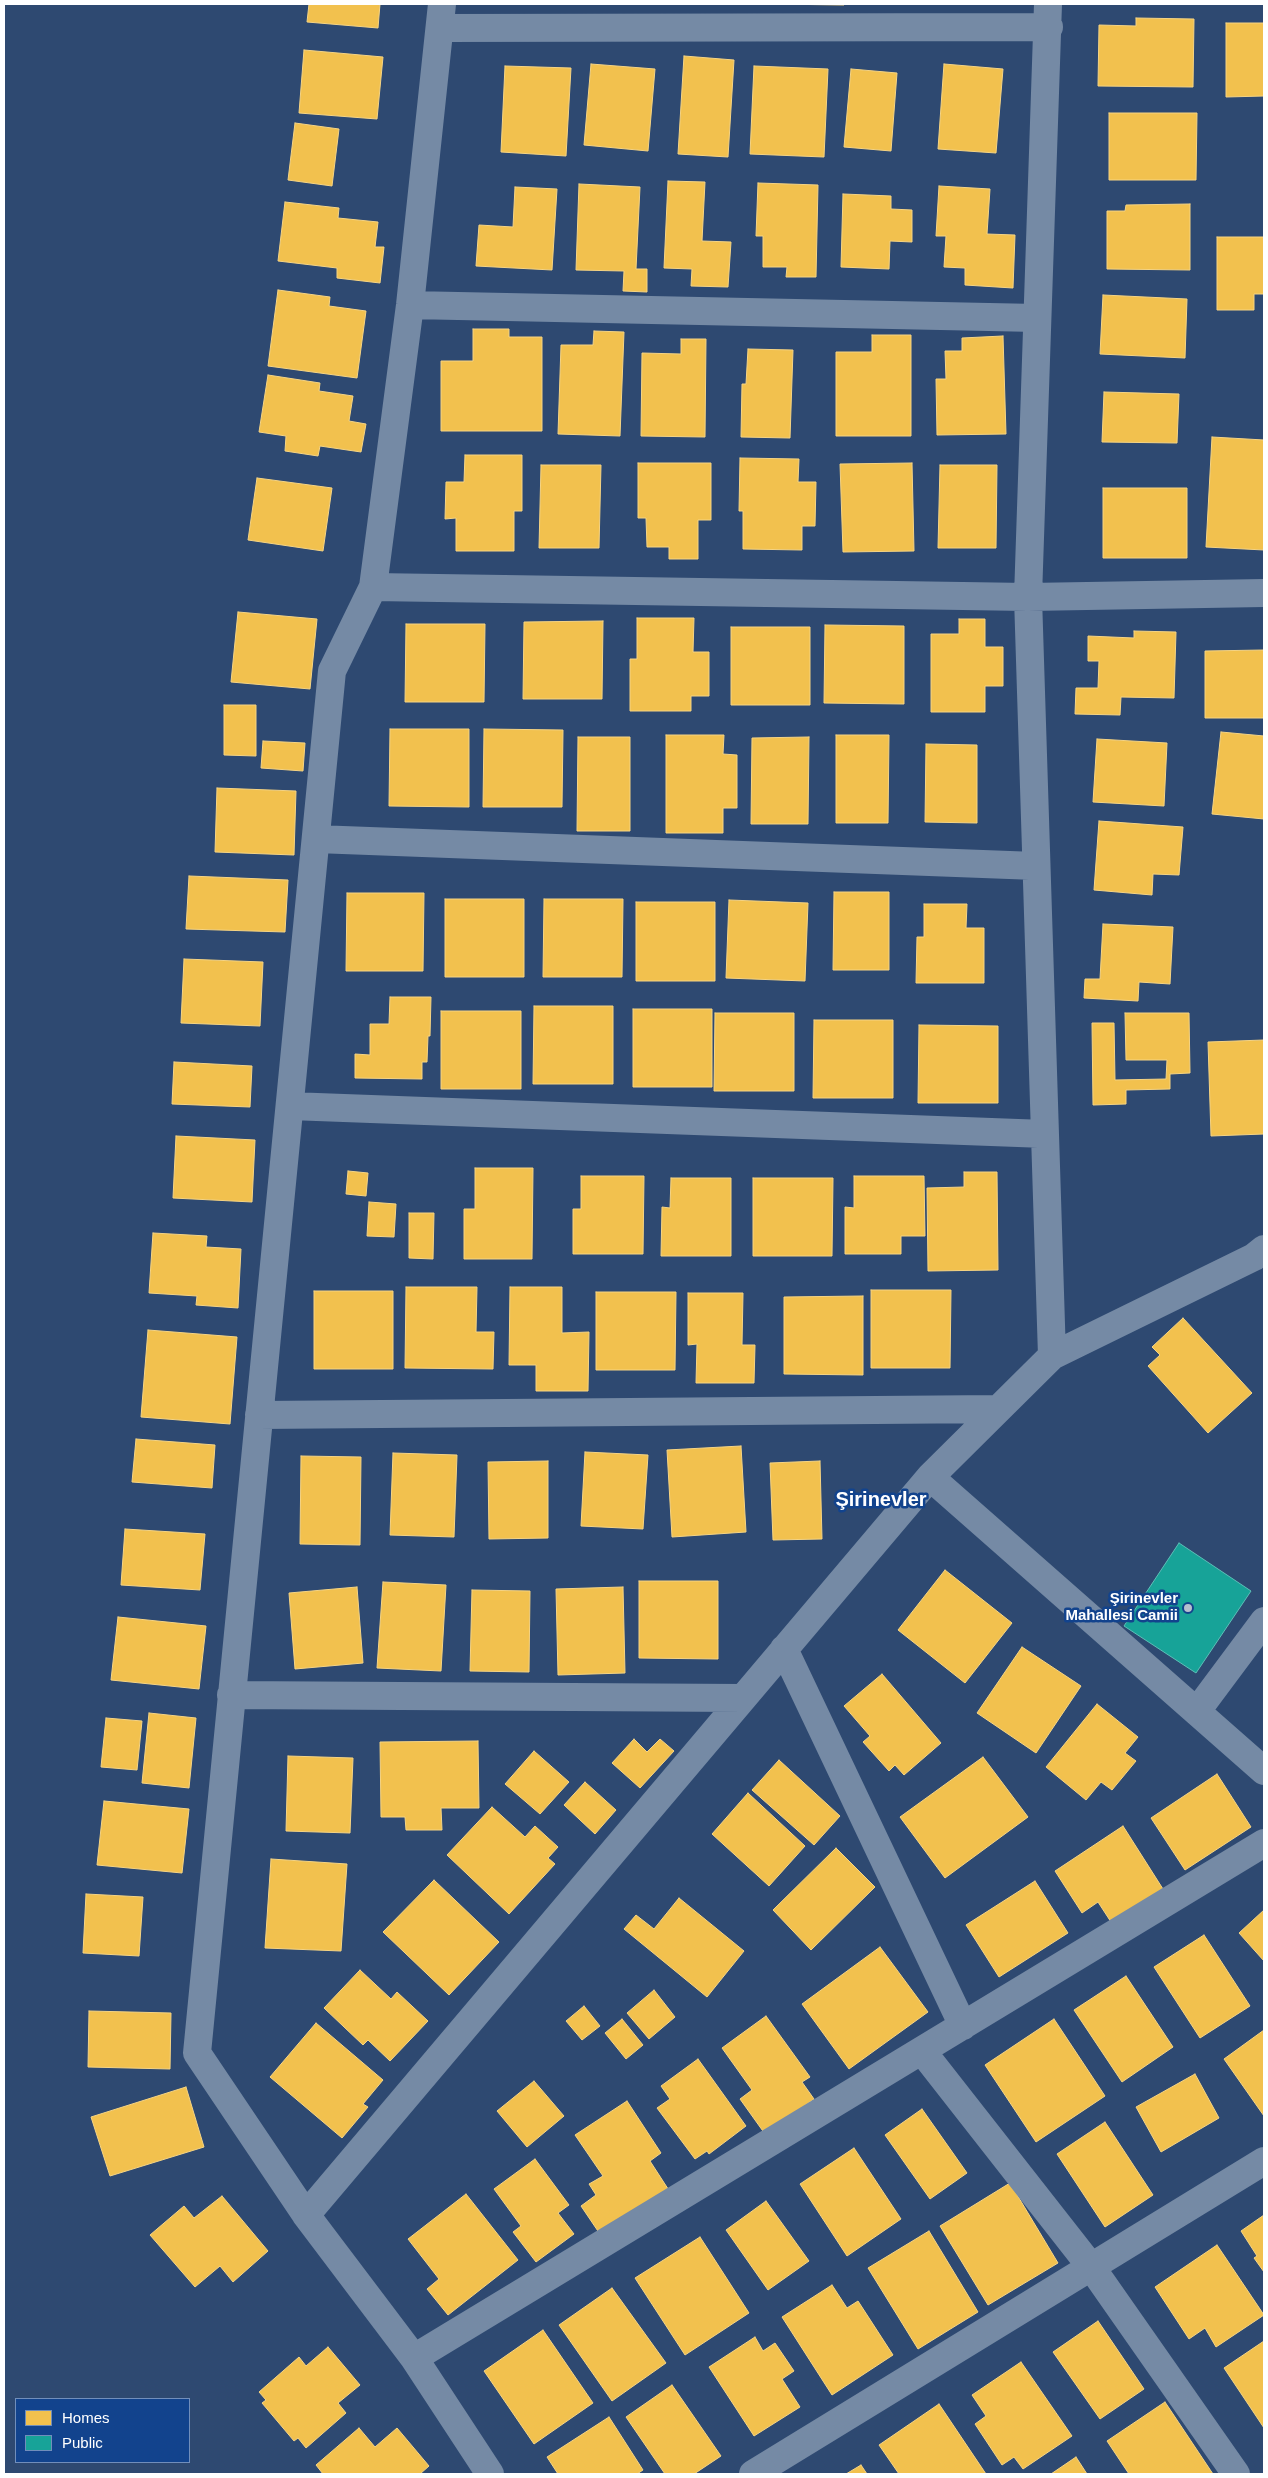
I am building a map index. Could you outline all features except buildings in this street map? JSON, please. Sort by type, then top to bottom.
[{"type":"street","points":[[490,2474],[414,2358],[306,2215],[196,2053],[332,671],[373,587],[410,304],[441,16],[1049,15],[1028,597],[1052,1356]]},
{"type":"street","points":[[410,304],[1037,318]]},
{"type":"street","points":[[373,587],[1028,597],[1264,593]]},
{"type":"street","points":[[316,839],[1036,866]]},
{"type":"street","points":[[290,1106],[1044,1134]]},
{"type":"street","points":[[306,2215],[930,1477],[1052,1356],[1261,1248]]},
{"type":"street","points":[[259,1415],[998,1409]]},
{"type":"street","points":[[930,1477],[1264,1771]]},
{"type":"street","points":[[1197,1712],[1264,1621]]},
{"type":"street","points":[[784,1649],[963,2026]]},
{"type":"street","points":[[232,1695],[743,1698]]},
{"type":"street","points":[[414,2358],[1264,1843]]},
{"type":"street","points":[[922,2051],[1092,2268],[1236,2474]]},
{"type":"street","points":[[753,2474],[1264,2161]]},
{"type":"place","name":"Şirinevler Mahallesi Camii","points":[[1188,1608]]},
{"type":"district","name":"Şirinevler","points":[[881,1500]]}]
